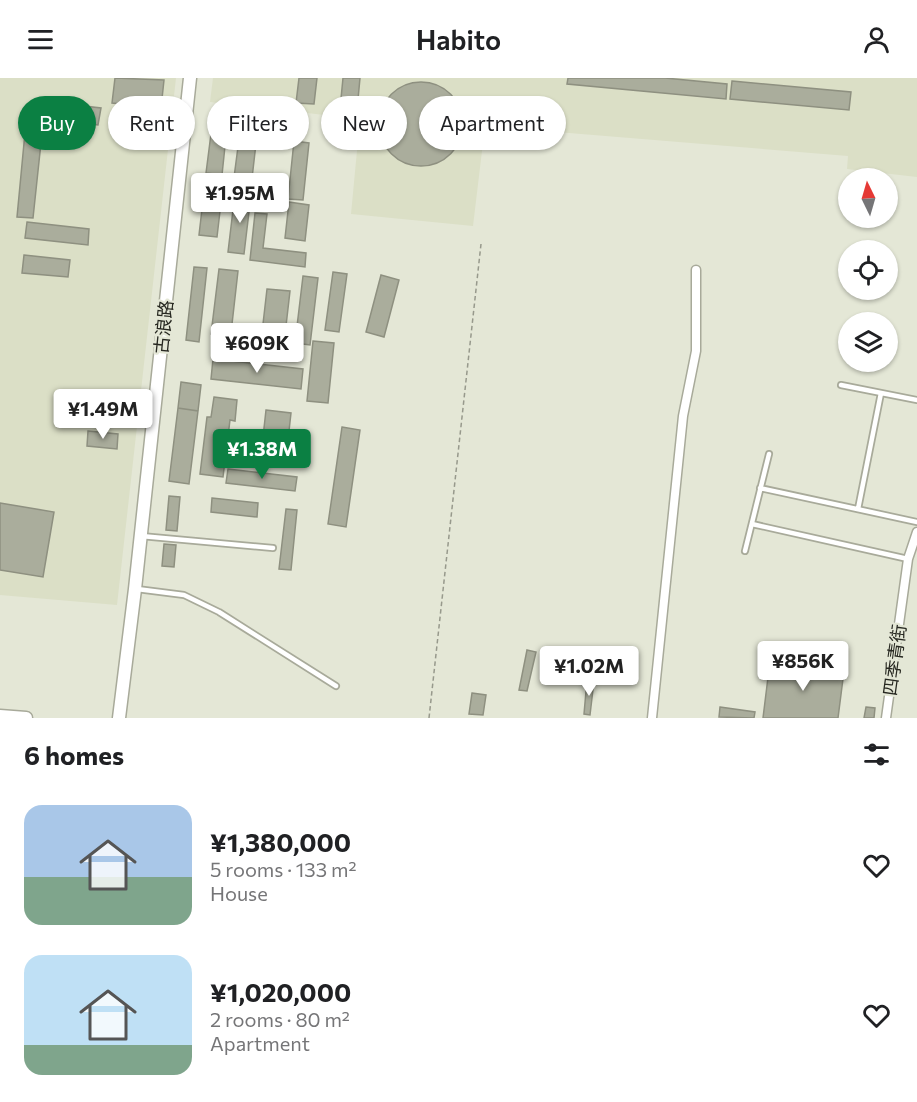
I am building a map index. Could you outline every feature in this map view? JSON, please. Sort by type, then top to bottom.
[{"type":"main road","name":"古浪路","points":[[119,718],[190,78]]},
{"type":"main road","points":[[0,716],[26,718]]},
{"type":"street","points":[[652,718],[683,417],[696,351],[696,270]]},
{"type":"street","name":"四季青街","points":[[886,718],[908,559],[917,532]]},
{"type":"lane","points":[[841,385],[917,400]]},
{"type":"lane","points":[[858,509],[881,393]]},
{"type":"lane","points":[[745,551],[769,454]]},
{"type":"lane","points":[[760,488],[917,522]]},
{"type":"lane","points":[[752,524],[908,559]]},
{"type":"lane","points":[[141,536],[273,548]]},
{"type":"lane","points":[[135,589],[184,595],[219,612],[336,686]]},
{"type":"path","points":[[429,718],[481,244]]},
{"type":"shaded area","points":[[0,78],[176,78],[174,96],[108,96],[108,150],[168,150],[117,605],[0,595]]},
{"type":"shaded area","points":[[213,78],[917,78],[917,177],[898,175],[898,168],[847,168],[848,156],[566,133],[566,96],[419,96],[419,150],[482,150],[473,226],[351,214],[357,150],[407,150],[407,96],[321,96],[321,115],[309,113],[309,96],[211,96]]},
{"type":"building","points":[[115,78],[164,80],[162,96],[113,96]]},
{"type":"building","points":[[299,78],[317,78],[314,104],[309,104],[309,96],[297,96]]},
{"type":"building","points":[[343,78],[360,78],[358,96],[341,96]]},
{"type":"building","points":[[568,78],[665,78],[727,84],[726,99],[567,84]]},
{"type":"building","points":[[732,81],[851,92],[849,110],[730,99]]},
{"type":"building","points":[[421,82],[437,85],[452,96],[419,96],[419,150],[454,150],[451,154],[437,163],[421,166],[405,163],[391,154],[388,150],[407,150],[407,96],[390,96],[391,94],[405,85]]},
{"type":"building","points":[[96,107],[101,108],[98,125],[96,125]]},
{"type":"building","points":[[23,150],[40,150],[33,218],[17,217]]},
{"type":"building","points":[[209,150],[225,150],[222,175],[206,173]]},
{"type":"building","points":[[238,150],[255,150],[251,187],[233,185]]},
{"type":"building","points":[[293,150],[308,150],[303,200],[288,199]]},
{"type":"building","points":[[204,192],[222,194],[217,237],[199,235]]},
{"type":"building","points":[[235,193],[251,195],[244,254],[228,252]]},
{"type":"building","points":[[289,202],[309,205],[305,241],[285,238]]},
{"type":"building","points":[[255,213],[267,214],[263,248],[306,253],[305,267],[250,260]]},
{"type":"building","points":[[27,222],[89,229],[88,245],[25,238]]},
{"type":"building","points":[[24,255],[70,260],[68,277],[22,273]]},
{"type":"building","points":[[194,267],[207,268],[199,342],[186,340]]},
{"type":"building","points":[[219,269],[238,271],[231,333],[255,336],[253,352],[218,348],[220,335],[211,334]]},
{"type":"building","points":[[333,272],[347,274],[339,332],[325,330]]},
{"type":"building","points":[[381,275],[399,280],[384,337],[366,332]]},
{"type":"building","points":[[303,276],[318,278],[310,345],[295,343]]},
{"type":"building","points":[[267,289],[290,291],[283,352],[260,350]]},
{"type":"building","points":[[313,341],[334,343],[328,403],[307,401]]},
{"type":"building","points":[[213,359],[303,369],[301,389],[211,379]]},
{"type":"building","points":[[181,382],[201,385],[198,411],[178,408]]},
{"type":"building","points":[[214,397],[237,400],[235,421],[230,420],[223,477],[200,474],[207,417],[211,417]]},
{"type":"building","points":[[178,408],[198,411],[189,484],[169,481]]},
{"type":"building","points":[[266,410],[291,413],[285,467],[260,464]]},
{"type":"building","points":[[342,427],[360,430],[346,527],[328,524]]},
{"type":"building","points":[[88,431],[118,434],[117,449],[87,446]]},
{"type":"building","points":[[228,469],[297,477],[295,491],[226,483]]},
{"type":"building","points":[[169,496],[180,497],[177,531],[166,530]]},
{"type":"building","points":[[212,498],[258,503],[257,517],[211,512]]},
{"type":"building","points":[[0,503],[54,512],[43,577],[0,570]]},
{"type":"building","points":[[286,509],[297,510],[291,570],[279,569]]},
{"type":"building","points":[[164,544],[176,545],[174,567],[162,566]]},
{"type":"building","points":[[796,644],[842,656],[837,670],[793,664]]},
{"type":"building","points":[[527,650],[536,652],[527,691],[519,690]]},
{"type":"building","points":[[770,661],[844,671],[838,718],[763,718]]},
{"type":"building","points":[[589,663],[596,664],[595,681],[587,680]]},
{"type":"building","points":[[587,680],[594,681],[590,715],[584,714]]},
{"type":"building","points":[[472,693],[486,695],[483,715],[469,714]]},
{"type":"building","points":[[720,707],[755,712],[754,718],[719,717]]},
{"type":"building","points":[[866,707],[875,708],[874,718],[864,718]]}]
